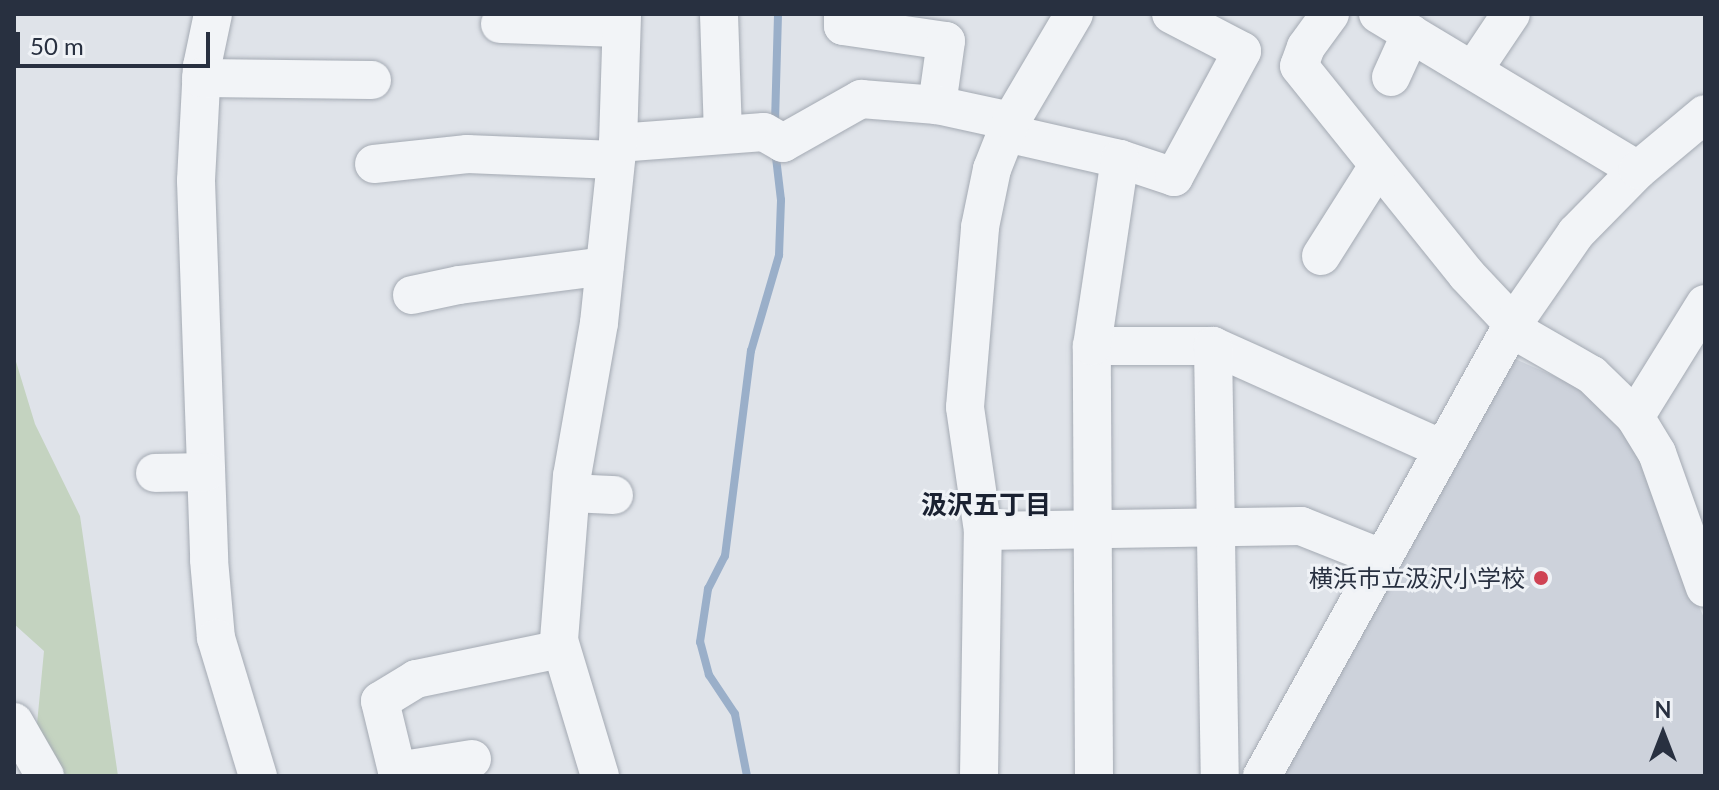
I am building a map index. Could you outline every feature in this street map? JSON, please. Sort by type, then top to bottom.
[{"type":"street","points":[[205,14],[213,14],[201,78],[196,181],[206,472],[216,638],[258,776]]},
{"type":"street","points":[[719,14],[723,133]]},
{"type":"street","points":[[843,14],[843,26],[946,41],[937,105]]},
{"type":"street","points":[[979,776],[983,531],[965,407],[980,227],[992,169],[1009,127],[1074,14]]},
{"type":"street","points":[[374,164],[467,154],[616,152],[723,133],[764,132],[783,143],[861,99],[937,105],[1174,177],[1242,51],[1171,14]]},
{"type":"street","points":[[1330,14],[1299,66],[1512,327],[1592,375],[1635,417],[1657,453],[1696,542],[1705,588]]},
{"type":"street","points":[[1378,14],[1638,170]]},
{"type":"street","points":[[1474,69],[1511,14]]},
{"type":"street","points":[[500,24],[622,21],[616,152],[605,266],[599,323],[571,493],[561,649],[586,720],[600,776]]},
{"type":"street","points":[[1391,77],[1411,33]]},
{"type":"street","points":[[201,78],[372,80]]},
{"type":"street","points":[[1262,776],[1512,327],[1576,233],[1638,170],[1705,114]]},
{"type":"street","points":[[1094,776],[1096,529],[1092,346],[1120,159]]},
{"type":"street","points":[[1321,256],[1378,166]]},
{"type":"street","points":[[412,295],[459,285],[605,266]]},
{"type":"street","points":[[1635,417],[1703,311]]},
{"type":"street","points":[[1092,346],[1213,346],[1442,449]]},
{"type":"street","points":[[1213,346],[1220,776]]},
{"type":"street","points":[[155,473],[206,472]]},
{"type":"street","points":[[571,493],[614,495]]},
{"type":"street","points":[[983,531],[1301,526],[1381,558]]},
{"type":"street","points":[[472,759],[397,771],[380,701],[416,679],[561,649]]},
{"type":"street","points":[[14,722],[45,776]]},
{"type":"shaded area","name":"横浜市立汲沢小学校","points":[[1515,359],[1589,391],[1629,427],[1668,535],[1705,620],[1705,776],[1281,776]]},
{"type":"green space","points":[[14,355],[35,424],[80,516],[118,776],[65,776],[37,724],[44,651],[14,624]]},
{"type":"waterway","points":[[775,122],[778,14]]},
{"type":"waterway","points":[[747,776],[735,714],[709,675],[700,642],[708,589],[725,556],[751,351],[779,255],[781,200],[775,149]]},
{"type":"place","name":"横浜市立汲沢小学校","points":[[1541,578]]},
{"type":"district","name":"汲沢五丁目","points":[[986,505]]}]
